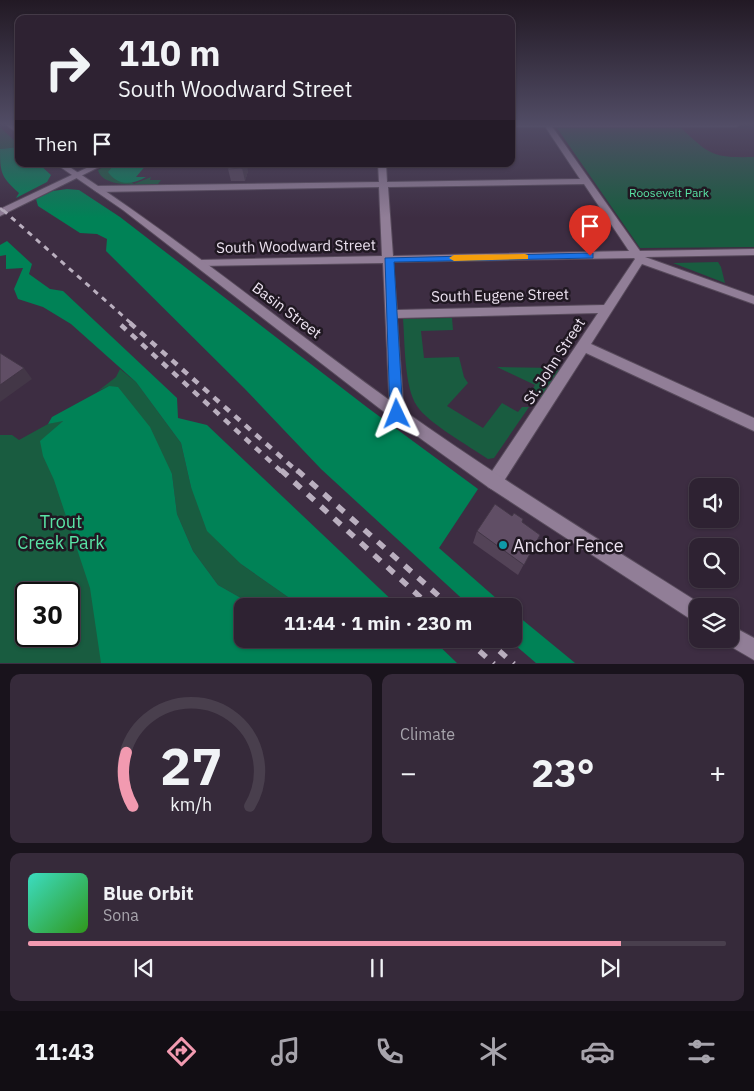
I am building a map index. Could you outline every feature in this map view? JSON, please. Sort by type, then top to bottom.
[{"type":"street","points":[[570,156],[639,257],[754,300]]},
{"type":"street","name":"Basin Street","points":[[64,167],[199,263],[397,414],[494,482],[689,608]]},
{"type":"street","points":[[0,212],[95,167]]},
{"type":"street","points":[[382,167],[397,414]]},
{"type":"street","points":[[97,189],[587,181]]},
{"type":"street","name":"South Woodward Street","points":[[199,263],[639,257],[754,252]]},
{"type":"street","name":"St. John Street","points":[[494,482],[639,257]]},
{"type":"street","name":"South Eugene Street","points":[[392,314],[607,309]]},
{"type":"street","points":[[583,346],[754,425]]},
{"type":"street","points":[[739,641],[754,650]]},
{"type":"green space","points":[[0,156],[15,156],[15,167],[42,167],[51,175],[47,182],[16,198],[19,193],[8,183],[0,164]]},
{"type":"green space","name":"Roosevelt Park","points":[[576,156],[754,157],[754,247],[640,248]]},
{"type":"green space","points":[[104,167],[111,167],[134,184],[151,177],[150,180],[161,180],[158,184],[133,185],[115,183],[101,176],[98,170]]},
{"type":"green space","points":[[112,167],[144,167],[136,177],[146,177],[136,182],[125,183],[116,180],[108,172]]},
{"type":"green space","points":[[79,190],[120,217],[368,408],[478,489],[439,548],[496,598],[461,598],[321,469],[244,388],[106,251],[107,239],[97,234],[80,233],[38,206],[36,199],[53,191]]},
{"type":"green space","points":[[7,241],[32,264],[29,274],[50,289],[63,291],[177,398],[178,418],[207,425],[390,598],[289,598],[241,564],[207,531],[191,487],[181,443],[136,382],[71,324],[43,307],[18,299],[14,289],[23,268],[6,269],[6,255],[0,256],[0,245]]},
{"type":"green space","points":[[718,262],[725,283],[673,263]]},
{"type":"green space","points":[[452,318],[453,330],[421,331],[424,358],[459,357],[464,377],[468,383],[447,406],[483,428],[502,403],[518,412],[522,407],[529,407],[494,458],[488,459],[430,420],[417,406],[410,388],[407,376],[403,319]]},
{"type":"green space","points":[[497,367],[555,368],[559,370],[541,397],[531,392],[535,385]]},
{"type":"green space","points":[[120,369],[136,382],[181,443],[191,487],[241,564],[289,598],[241,598],[218,585],[193,551],[177,514],[172,474],[109,386],[98,391],[116,377]]},
{"type":"green space","points":[[109,386],[118,387],[150,427],[172,474],[177,514],[193,551],[218,585],[241,598],[234,598],[234,648],[441,648],[457,663],[101,663],[90,588],[54,480],[43,456],[40,441],[63,421],[48,424],[52,417]]},
{"type":"green space","name":"Trout Creek Park","points":[[64,420],[41,441],[190,663],[0,663],[0,435],[12,435],[19,440],[48,424]]},
{"type":"green space","points":[[522,619],[575,663],[536,663],[518,648],[522,648]]},
{"type":"building","points":[[229,167],[242,167],[242,168],[228,169]]},
{"type":"building","points":[[0,353],[24,368],[0,385]]},
{"type":"building","points":[[495,504],[512,516],[514,513],[523,519],[522,522],[540,535],[524,565],[477,531]]},
{"type":"railway","points":[[0,208],[4,212]]},
{"type":"railway","points":[[3,210],[132,324]]},
{"type":"railway","points":[[130,323],[298,472]]},
{"type":"railway","points":[[121,325],[282,472]]},
{"type":"railway","points":[[281,470],[421,598]]},
{"type":"railway","points":[[297,470],[441,598]]},
{"type":"railway","points":[[476,648],[494,664]]},
{"type":"railway","points":[[496,648],[514,664]]},
{"type":"slow traffic","points":[[454,258],[525,257]]},
{"type":"place","name":"Anchor Fence","points":[[503,545]]},
{"type":"route","points":[[397,414],[389,260],[590,256]]}]
